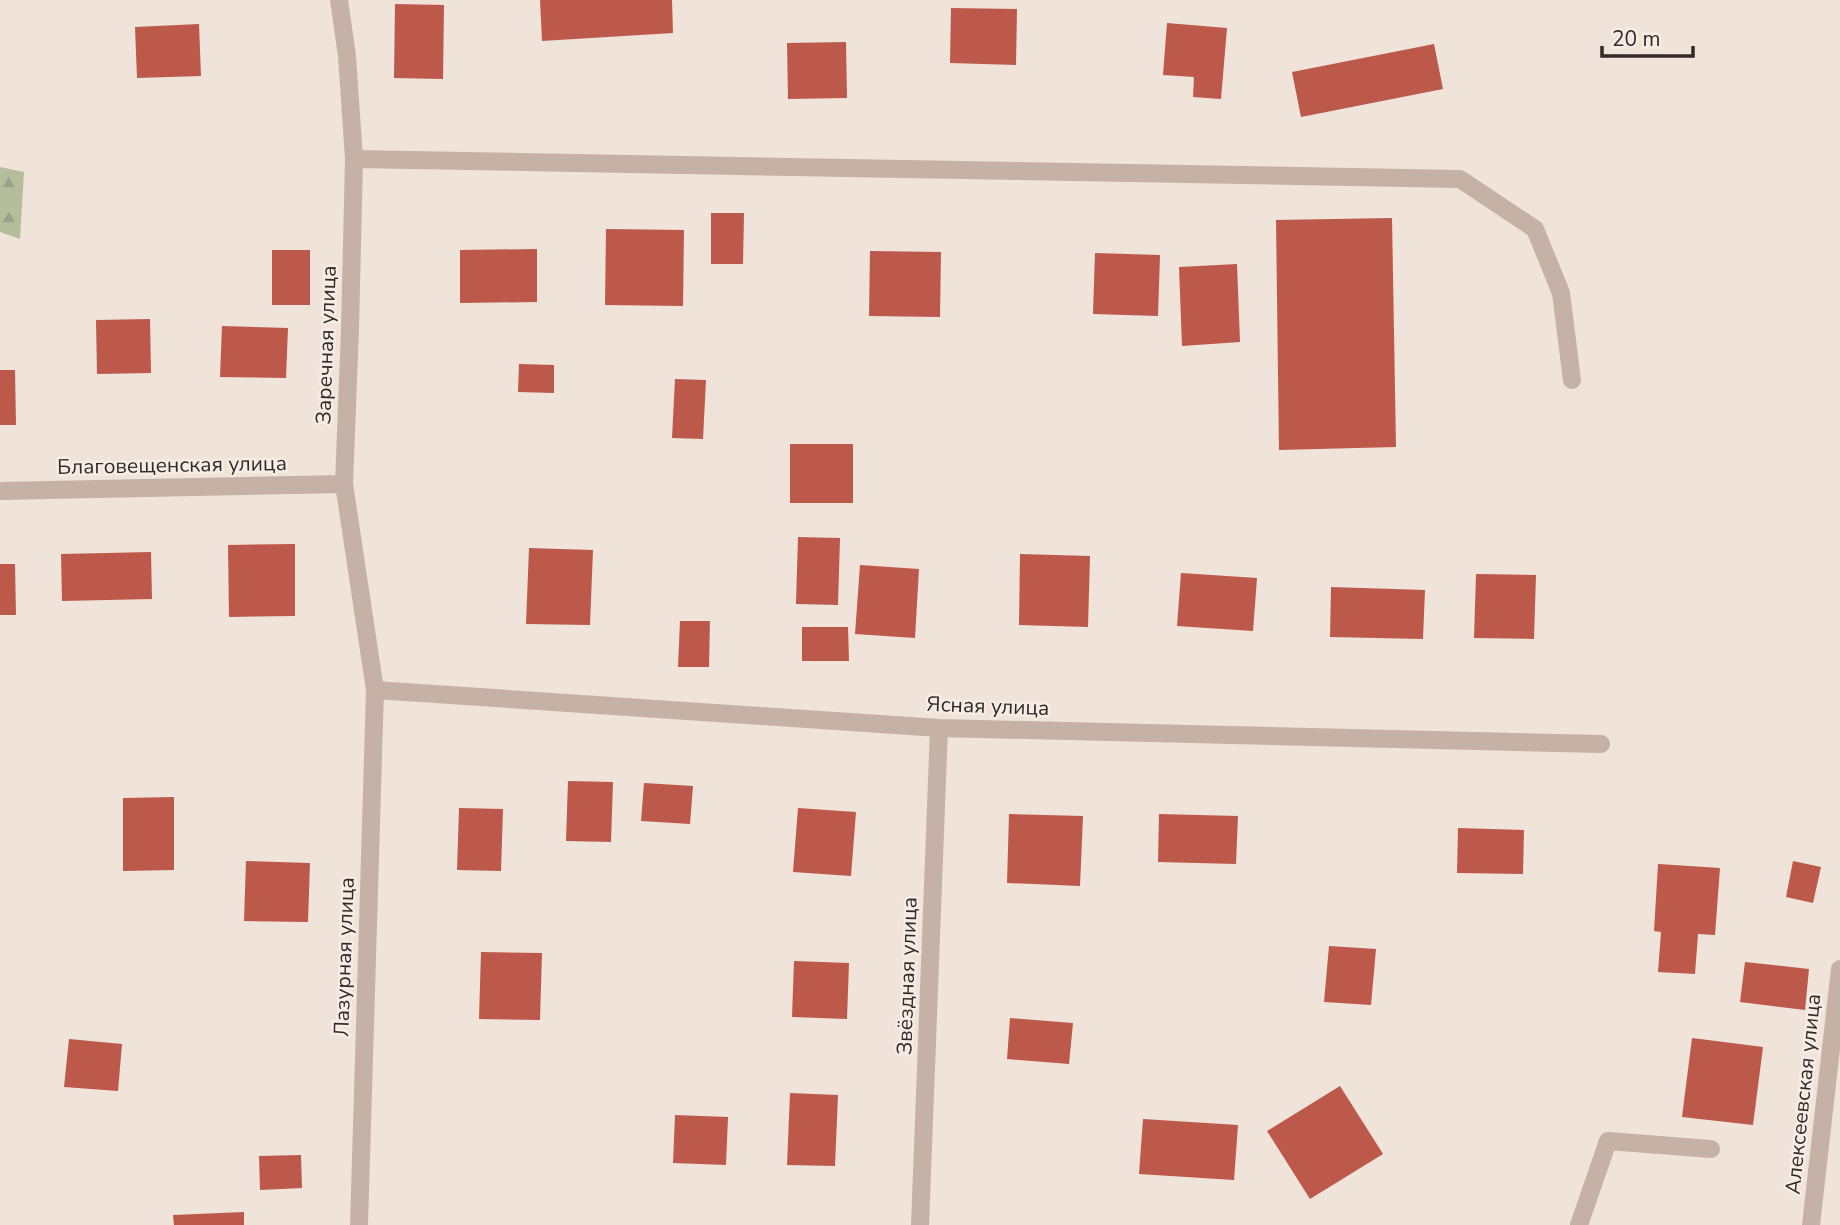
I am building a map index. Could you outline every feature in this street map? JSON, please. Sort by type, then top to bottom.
[{"type":"street","name":"Заречная улица","points":[[339,0],[347,56],[354,159],[344,484],[374,690]]},
{"type":"street","points":[[354,159],[1460,179],[1535,229],[1561,293],[1572,380]]},
{"type":"street","name":"Благовещенская улица","points":[[0,491],[344,484]]},
{"type":"street","name":"Ясная улица","points":[[374,690],[939,728],[1601,744]]},
{"type":"street","name":"Лазурная улица","points":[[359,1225],[374,690]]},
{"type":"street","name":"Звёздная улица","points":[[920,1225],[939,728]]},
{"type":"street","name":"Алексеевская улица","points":[[1811,1225],[1840,969]]},
{"type":"street","points":[[1579,1225],[1608,1142],[1711,1149]]},
{"type":"green space","points":[[0,167],[24,172],[20,239],[0,232]]},
{"type":"building","points":[[540,0],[672,0],[673,33],[542,41]]},
{"type":"building","points":[[395,4],[444,5],[443,79],[394,78]]},
{"type":"building","points":[[951,8],[1017,9],[1016,65],[950,63]]},
{"type":"building","points":[[1167,23],[1227,28],[1221,99],[1193,97],[1194,77],[1163,75]]},
{"type":"building","points":[[199,24],[201,76],[137,78],[135,27]]},
{"type":"building","points":[[846,42],[847,98],[788,99],[787,43]]},
{"type":"building","points":[[1434,44],[1443,89],[1301,117],[1292,72]]},
{"type":"building","points":[[711,213],[744,213],[743,264],[711,264]]},
{"type":"building","points":[[1392,218],[1396,447],[1279,450],[1276,220]]},
{"type":"building","points":[[606,229],[684,230],[683,306],[605,305]]},
{"type":"building","points":[[537,249],[537,302],[460,303],[460,250]]},
{"type":"building","points":[[272,250],[310,250],[310,305],[272,305]]},
{"type":"building","points":[[870,251],[941,252],[940,317],[869,316]]},
{"type":"building","points":[[1095,253],[1160,255],[1158,316],[1093,314]]},
{"type":"building","points":[[1237,264],[1240,342],[1182,346],[1179,267]]},
{"type":"building","points":[[150,319],[151,373],[97,374],[96,320]]},
{"type":"building","points":[[222,326],[288,328],[286,378],[220,377]]},
{"type":"building","points":[[519,364],[554,365],[554,393],[518,392]]},
{"type":"building","points":[[0,370],[15,370],[16,425],[0,425]]},
{"type":"building","points":[[675,379],[706,380],[703,439],[672,438]]},
{"type":"building","points":[[790,444],[853,444],[853,503],[790,503]]},
{"type":"building","points":[[798,537],[840,538],[838,605],[796,604]]},
{"type":"building","points":[[295,544],[295,616],[229,617],[228,545]]},
{"type":"building","points":[[529,548],[593,550],[590,625],[526,624]]},
{"type":"building","points":[[151,552],[152,599],[62,601],[61,554]]},
{"type":"building","points":[[1020,554],[1090,556],[1088,627],[1019,625]]},
{"type":"building","points":[[0,564],[15,564],[16,615],[0,615]]},
{"type":"building","points":[[860,565],[919,569],[915,638],[855,634]]},
{"type":"building","points":[[1181,573],[1257,578],[1253,631],[1177,626]]},
{"type":"building","points":[[1476,574],[1536,575],[1534,639],[1474,638]]},
{"type":"building","points":[[1331,587],[1425,590],[1423,639],[1330,637]]},
{"type":"building","points":[[680,621],[710,621],[709,667],[678,667]]},
{"type":"building","points":[[802,627],[848,627],[849,661],[802,661]]},
{"type":"building","points":[[568,781],[613,782],[611,842],[566,841]]},
{"type":"building","points":[[644,783],[693,786],[690,824],[641,821]]},
{"type":"building","points":[[174,797],[174,870],[123,871],[123,798]]},
{"type":"building","points":[[459,808],[503,809],[501,871],[457,870]]},
{"type":"building","points":[[798,808],[856,812],[851,876],[793,872]]},
{"type":"building","points":[[1009,814],[1083,816],[1080,886],[1007,883]]},
{"type":"building","points":[[1159,814],[1238,816],[1236,864],[1158,862]]},
{"type":"building","points":[[1458,828],[1524,830],[1523,874],[1457,873]]},
{"type":"building","points":[[246,861],[310,863],[308,922],[244,921]]},
{"type":"building","points":[[1793,861],[1821,867],[1813,903],[1786,897]]},
{"type":"building","points":[[1658,864],[1720,868],[1715,935],[1698,934],[1695,974],[1658,972],[1661,932],[1654,931]]},
{"type":"building","points":[[1329,946],[1376,949],[1371,1005],[1324,1002]]},
{"type":"building","points":[[481,952],[542,953],[540,1020],[479,1019]]},
{"type":"building","points":[[794,961],[849,963],[847,1019],[792,1017]]},
{"type":"building","points":[[1745,962],[1809,969],[1805,1010],[1740,1002]]},
{"type":"building","points":[[1010,1018],[1073,1023],[1069,1064],[1007,1059]]},
{"type":"building","points":[[1692,1038],[1763,1047],[1753,1125],[1682,1117]]},
{"type":"building","points":[[69,1039],[122,1044],[118,1091],[64,1087]]},
{"type":"building","points":[[1340,1086],[1383,1154],[1310,1199],[1267,1131]]},
{"type":"building","points":[[790,1093],[838,1095],[835,1166],[787,1165]]},
{"type":"building","points":[[675,1115],[728,1117],[726,1165],[673,1163]]},
{"type":"building","points":[[1143,1119],[1238,1125],[1234,1180],[1139,1174]]},
{"type":"building","points":[[301,1155],[302,1188],[260,1190],[259,1156]]},
{"type":"building","points":[[244,1212],[244,1225],[174,1225],[173,1215]]}]
